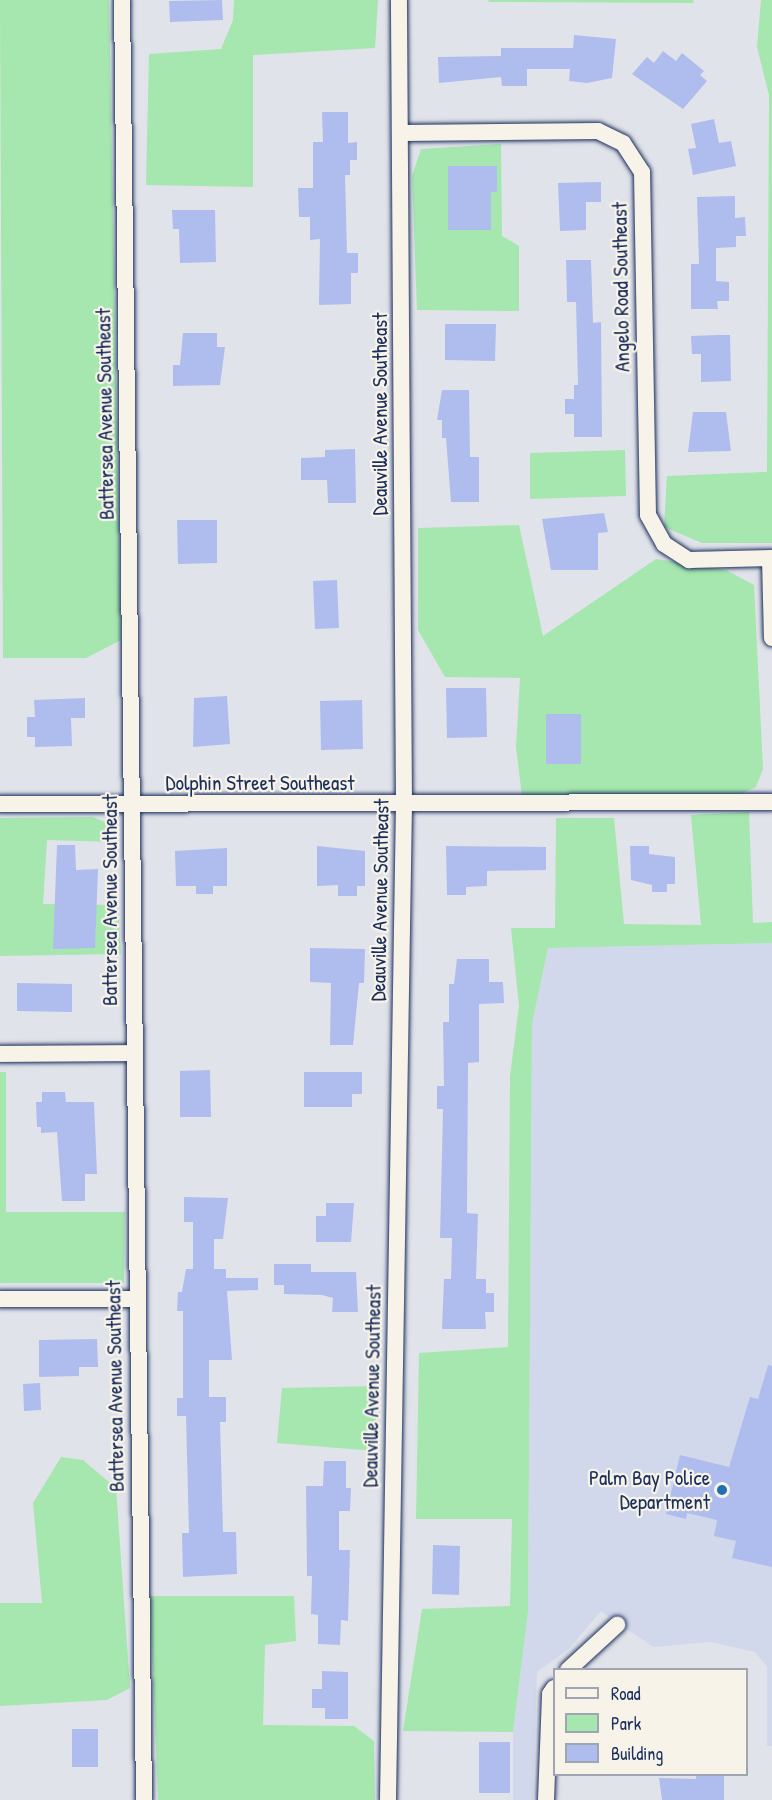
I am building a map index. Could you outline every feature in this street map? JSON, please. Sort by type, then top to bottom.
[{"type":"street","name":"Battersea Avenue Southeast","points":[[122,0],[133,805],[135,1299],[144,1800]]},
{"type":"street","name":"Deauville Avenue Southeast","points":[[388,1800],[404,806],[402,133],[399,0]]},
{"type":"street","name":"Angelo Road Southeast","points":[[402,133],[598,131],[623,143],[642,172],[648,515],[664,544],[689,560],[771,558]]},
{"type":"street","points":[[771,558],[772,638]]},
{"type":"street","name":"Dolphin Street Southeast","points":[[0,804],[404,806],[772,802]]},
{"type":"street","points":[[0,1054],[133,1053]]},
{"type":"street","points":[[0,1299],[135,1299]]},
{"type":"street","points":[[570,1668],[617,1625]]},
{"type":"street","points":[[546,1800],[550,1694],[553,1690]]},
{"type":"shaded area","points":[[772,943],[772,1746],[767,1746],[767,1667],[755,1652],[710,1642],[653,1647],[601,1611],[569,1649],[537,1672],[533,1800],[513,1800],[513,1732],[528,1612],[532,1024],[548,948]]},
{"type":"green space","points":[[0,0],[109,0],[121,640],[86,658],[3,658]]},
{"type":"green space","points":[[234,0],[378,0],[375,48],[253,55],[253,187],[146,185],[149,54],[221,49],[233,20]]},
{"type":"green space","points":[[489,0],[693,0],[694,3],[488,2]]},
{"type":"green space","points":[[761,0],[772,0],[772,543],[702,543],[664,527],[667,476],[767,472],[769,95],[757,47]]},
{"type":"green space","points":[[501,144],[502,236],[519,246],[519,311],[417,310],[412,176],[421,149]]},
{"type":"green space","points":[[625,450],[626,496],[530,499],[530,453]]},
{"type":"green space","points":[[519,525],[543,636],[656,559],[726,570],[754,585],[763,769],[756,787],[741,794],[522,796],[516,747],[520,678],[445,677],[418,630],[418,528]]},
{"type":"green space","points":[[749,812],[753,923],[772,922],[772,943],[548,948],[532,1024],[528,1612],[513,1732],[403,1731],[422,1609],[510,1606],[512,1519],[416,1519],[419,1353],[508,1347],[510,1076],[519,1006],[511,928],[555,928],[556,818],[614,818],[624,924],[701,925],[691,815]]},
{"type":"green space","points":[[93,817],[115,826],[115,842],[47,840],[43,904],[118,905],[121,954],[0,956],[0,818]]},
{"type":"green space","points":[[0,1072],[6,1072],[6,1212],[125,1212],[124,1283],[0,1283]]},
{"type":"green space","points":[[377,1386],[375,1451],[277,1443],[282,1388]]},
{"type":"green space","points":[[61,1457],[83,1460],[116,1488],[130,1688],[107,1700],[0,1706],[0,1603],[42,1603],[33,1503]]},
{"type":"green space","points":[[150,1596],[294,1596],[296,1641],[265,1645],[263,1725],[354,1726],[374,1741],[375,1800],[158,1800]]},
{"type":"building","points":[[222,0],[223,20],[170,22],[169,1]]},
{"type":"building","points":[[574,35],[616,39],[612,78],[587,83],[569,81],[570,69],[527,69],[527,86],[502,86],[501,77],[439,83],[438,57],[501,56],[501,48],[573,48]]},
{"type":"building","points":[[663,51],[676,61],[682,53],[704,71],[700,75],[707,81],[683,109],[632,74],[647,57],[654,63]]},
{"type":"building","points":[[322,112],[348,112],[348,143],[357,142],[357,160],[350,160],[350,175],[345,175],[347,253],[358,253],[358,273],[351,273],[351,304],[319,305],[320,239],[310,240],[310,217],[299,217],[298,188],[313,188],[313,142],[323,142]]},
{"type":"building","points":[[714,119],[719,143],[731,141],[736,166],[693,175],[688,149],[696,148],[691,124]]},
{"type":"building","points":[[448,166],[497,166],[497,192],[491,192],[491,230],[448,230]]},
{"type":"building","points":[[601,182],[601,202],[586,202],[586,230],[560,231],[558,183]]},
{"type":"building","points":[[735,196],[735,218],[745,217],[746,236],[736,236],[736,247],[716,248],[716,281],[729,282],[729,301],[717,301],[718,309],[691,309],[691,264],[699,264],[697,197]]},
{"type":"building","points":[[172,210],[215,210],[216,262],[180,263],[179,229],[173,229]]},
{"type":"building","points":[[566,260],[591,260],[593,323],[601,322],[602,437],[574,437],[574,414],[565,414],[565,399],[574,399],[574,385],[578,385],[576,302],[567,302]]},
{"type":"building","points":[[445,324],[496,324],[495,361],[445,360]]},
{"type":"building","points":[[183,333],[217,333],[217,347],[225,347],[220,385],[173,386],[173,365],[180,365]]},
{"type":"building","points":[[730,335],[731,381],[701,382],[701,354],[692,354],[691,336]]},
{"type":"building","points":[[442,390],[469,390],[470,457],[479,457],[479,502],[451,502],[446,438],[442,438],[442,420],[437,420]]},
{"type":"building","points":[[693,412],[726,412],[731,451],[688,452]]},
{"type":"building","points":[[355,449],[356,503],[328,503],[327,480],[301,480],[301,458],[325,457],[325,450]]},
{"type":"building","points":[[604,513],[608,532],[598,533],[598,570],[551,570],[542,519]]},
{"type":"building","points":[[177,520],[217,520],[217,563],[178,564]]},
{"type":"building","points":[[337,580],[339,628],[315,629],[313,581]]},
{"type":"building","points":[[446,688],[486,688],[487,737],[447,738]]},
{"type":"building","points":[[227,696],[230,744],[193,747],[194,698]]},
{"type":"building","points":[[85,698],[85,718],[71,718],[72,746],[35,747],[35,737],[27,737],[27,717],[35,717],[34,700]]},
{"type":"building","points":[[362,700],[363,749],[321,750],[320,701]]},
{"type":"building","points":[[546,714],[581,714],[581,764],[546,764]]},
{"type":"building","points":[[57,845],[75,845],[76,870],[98,869],[95,948],[53,949]]},
{"type":"building","points":[[317,846],[365,851],[365,886],[357,886],[357,896],[338,896],[338,885],[317,886]]},
{"type":"building","points":[[446,846],[546,847],[546,870],[487,871],[487,886],[466,887],[466,895],[447,895]]},
{"type":"building","points":[[630,846],[649,846],[649,854],[675,857],[675,884],[667,884],[667,892],[652,892],[652,885],[631,880]]},
{"type":"building","points":[[227,848],[227,886],[213,886],[213,894],[196,894],[196,886],[176,886],[175,851]]},
{"type":"building","points":[[310,948],[365,949],[364,983],[359,983],[353,1045],[330,1045],[331,983],[310,982]]},
{"type":"building","points":[[457,959],[489,959],[489,982],[503,982],[504,1003],[479,1004],[479,1062],[468,1063],[467,1213],[478,1214],[476,1279],[486,1279],[486,1293],[494,1293],[494,1312],[485,1312],[486,1329],[442,1329],[444,1279],[451,1279],[452,1238],[440,1238],[443,1109],[437,1109],[437,1086],[444,1086],[443,1022],[449,1022],[449,984],[454,984]]},
{"type":"building","points":[[17,983],[72,984],[72,1012],[17,1011]]},
{"type":"building","points":[[210,1070],[211,1117],[180,1117],[180,1071]]},
{"type":"building","points":[[304,1072],[362,1072],[362,1094],[352,1094],[352,1107],[304,1107]]},
{"type":"building","points":[[42,1092],[65,1092],[66,1102],[94,1102],[97,1174],[85,1174],[85,1201],[62,1201],[57,1132],[41,1133],[41,1127],[37,1127],[36,1102],[42,1102]]},
{"type":"building","points":[[184,1197],[228,1198],[223,1239],[214,1239],[214,1269],[226,1269],[226,1278],[258,1278],[258,1290],[227,1291],[232,1360],[209,1360],[209,1397],[226,1397],[226,1422],[220,1422],[223,1532],[236,1532],[237,1574],[183,1577],[182,1533],[189,1533],[186,1416],[177,1416],[177,1398],[183,1398],[183,1311],[177,1311],[178,1292],[182,1292],[186,1269],[193,1269],[193,1222],[184,1222]]},
{"type":"building","points":[[326,1203],[354,1203],[351,1242],[316,1242],[316,1216],[326,1216]]},
{"type":"building","points":[[274,1264],[311,1264],[311,1272],[356,1272],[358,1312],[332,1312],[333,1298],[322,1295],[284,1294],[284,1285],[274,1285]]},
{"type":"building","points":[[97,1339],[98,1367],[79,1367],[79,1376],[39,1377],[39,1340]]},
{"type":"building","name":"Palm Bay Police Department","points":[[768,1365],[772,1366],[772,1567],[732,1558],[736,1541],[714,1536],[717,1520],[687,1513],[686,1519],[666,1514],[680,1455],[729,1467],[750,1397],[758,1399]]},
{"type":"building","points":[[40,1383],[41,1410],[24,1411],[23,1384]]},
{"type":"building","points":[[324,1461],[346,1461],[346,1488],[351,1488],[350,1511],[339,1511],[339,1550],[350,1550],[348,1621],[341,1620],[340,1645],[318,1644],[318,1615],[311,1614],[312,1576],[307,1576],[306,1486],[323,1486]]},
{"type":"building","points":[[433,1545],[460,1546],[459,1595],[432,1594]]},
{"type":"building","points":[[322,1671],[348,1672],[348,1719],[325,1719],[325,1708],[312,1708],[312,1689],[322,1689]]},
{"type":"building","points":[[72,1729],[98,1729],[98,1767],[72,1767]]},
{"type":"building","points":[[479,1742],[510,1742],[510,1793],[479,1793]]},
{"type":"building","points":[[696,1776],[724,1776],[724,1800],[662,1800],[659,1778],[696,1779]]},
{"type":"place","name":"Palm Bay Police Department","points":[[722,1490]]}]
